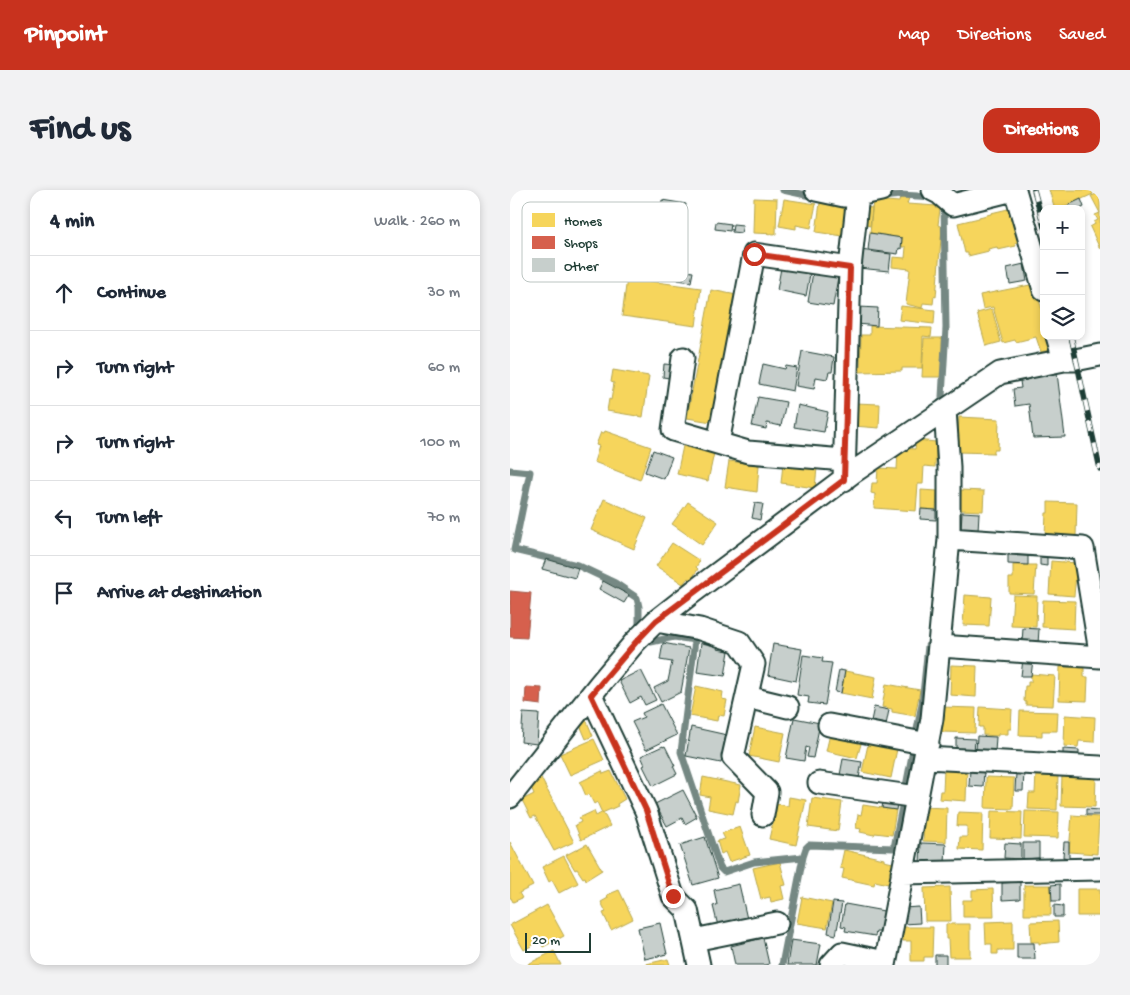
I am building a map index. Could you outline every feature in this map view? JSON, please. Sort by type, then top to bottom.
[{"type":"street","points":[[816,190],[858,199],[881,190]]},
{"type":"street","points":[[944,198],[954,205],[1014,190],[1040,277]]},
{"type":"street","points":[[844,470],[850,268],[858,199]]},
{"type":"street","points":[[718,443],[754,254],[850,268]]},
{"type":"street","points":[[1058,340],[1064,360]]},
{"type":"street","points":[[510,797],[629,649],[656,621],[844,470],[945,410],[1000,373],[1100,355]]},
{"type":"street","points":[[683,358],[673,430],[748,452],[844,470]]},
{"type":"street","points":[[831,965],[842,953],[885,963],[902,873],[908,796],[921,746],[932,719],[940,646],[949,539],[949,467],[945,410]]},
{"type":"street","points":[[949,539],[1083,548],[1100,652]]},
{"type":"street","points":[[656,621],[700,629],[739,642],[754,664],[733,757],[767,792],[763,815]]},
{"type":"street","points":[[940,646],[1100,657]]},
{"type":"street","points":[[591,695],[646,810],[673,896],[687,910],[699,965]]},
{"type":"street","points":[[747,697],[788,707]]},
{"type":"street","points":[[829,725],[921,746],[1100,767]]},
{"type":"street","points":[[818,782],[908,796]]},
{"type":"street","points":[[902,873],[1100,869]]},
{"type":"street","points":[[694,940],[777,923]]},
{"type":"building: Homes","points":[[1049,190],[1091,190],[1093,194],[1069,205],[1054,205]]},
{"type":"building: Homes","points":[[1100,193],[1100,213],[1091,196]]},
{"type":"building: Homes","points":[[900,197],[909,198],[907,204],[937,206],[936,208],[940,209],[938,225],[942,227],[936,297],[934,296],[933,304],[923,303],[922,308],[906,304],[910,269],[892,267],[893,257],[905,258],[906,247],[902,247],[902,238],[870,233],[873,200],[899,202]]},
{"type":"building: Homes","points":[[754,198],[777,199],[776,234],[753,233]]},
{"type":"building: Homes","points":[[784,199],[816,204],[811,228],[796,225],[796,229],[779,226]]},
{"type":"building: Homes","points":[[820,203],[847,207],[843,236],[816,232]]},
{"type":"building: Homes","points":[[864,207],[872,208],[870,226],[862,224]]},
{"type":"building: Homes","points":[[1008,209],[1009,212],[1012,211],[1018,242],[1015,243],[1016,246],[998,250],[997,247],[968,256],[968,253],[965,253],[958,223]]},
{"type":"building: Homes","points":[[1100,213],[1100,249],[1090,227],[1098,220],[1095,215]]},
{"type":"building: Homes","points":[[626,282],[657,282],[701,288],[696,326],[622,316]]},
{"type":"building: Homes","points":[[1035,284],[1040,303],[1040,340],[1050,340],[1053,349],[1041,352],[1036,337],[1003,343],[993,307],[983,309],[980,295]]},
{"type":"building: Homes","points":[[711,290],[742,296],[718,423],[687,418]]},
{"type":"building: Homes","points":[[901,306],[935,310],[934,324],[899,320]]},
{"type":"building: Homes","points":[[992,309],[1001,342],[986,346],[977,313]]},
{"type":"building: Homes","points":[[870,326],[932,328],[931,337],[923,336],[922,368],[902,368],[902,371],[860,372],[861,335],[870,335]]},
{"type":"building: Homes","points":[[924,338],[943,338],[941,377],[922,377]]},
{"type":"building: Homes","points":[[613,370],[649,376],[643,417],[607,411],[614,383],[611,382]]},
{"type":"building: Homes","points":[[855,403],[880,404],[879,428],[853,426]]},
{"type":"building: Homes","points":[[959,417],[999,419],[998,450],[994,450],[994,453],[957,452]]},
{"type":"building: Homes","points":[[605,431],[651,447],[640,480],[594,462],[599,446],[596,445],[601,432],[604,433]]},
{"type":"building: Homes","points":[[916,440],[936,442],[935,467],[924,466],[923,484],[918,484],[916,511],[874,508],[875,494],[871,493],[872,483],[877,483],[878,468],[897,469],[898,451],[900,448],[915,449]]},
{"type":"building: Homes","points":[[683,446],[714,453],[708,481],[677,474]]},
{"type":"building: Homes","points":[[729,461],[759,465],[757,492],[725,487]]},
{"type":"building: Homes","points":[[783,464],[817,468],[815,488],[781,483]]},
{"type":"building: Homes","points":[[921,490],[937,491],[936,510],[921,509]]},
{"type":"building: Homes","points":[[961,490],[984,491],[983,511],[960,510]]},
{"type":"building: Homes","points":[[604,499],[647,518],[634,549],[591,530]]},
{"type":"building: Homes","points":[[688,502],[718,522],[702,545],[672,524]]},
{"type":"building: Homes","points":[[1048,502],[1077,503],[1076,536],[1045,535]]},
{"type":"building: Homes","points":[[672,543],[700,561],[696,567],[698,569],[691,580],[688,578],[683,584],[656,566]]},
{"type":"building: Homes","points":[[1051,561],[1077,563],[1074,596],[1049,594]]},
{"type":"building: Homes","points":[[1013,565],[1036,565],[1034,594],[1009,593],[1009,578],[1013,578]]},
{"type":"building: Homes","points":[[965,595],[991,597],[989,626],[963,625]]},
{"type":"building: Homes","points":[[1013,595],[1037,596],[1036,627],[1011,626]]},
{"type":"building: Homes","points":[[1043,600],[1075,601],[1074,629],[1042,627]]},
{"type":"building: Homes","points":[[951,665],[977,666],[976,697],[950,695]]},
{"type":"building: Homes","points":[[1060,667],[1084,668],[1084,677],[1088,677],[1087,701],[1059,700]]},
{"type":"building: Homes","points":[[845,671],[876,677],[872,699],[841,693]]},
{"type":"building: Homes","points":[[1031,674],[1055,676],[1053,706],[1026,705],[1024,701],[1025,686],[1028,686],[1028,682],[1031,682]]},
{"type":"building: Homes","points":[[886,684],[920,690],[915,716],[892,712],[892,709],[882,707]]},
{"type":"building: Homes","points":[[696,686],[723,692],[722,699],[727,700],[724,716],[718,715],[717,721],[690,716]]},
{"type":"building: Homes","points":[[941,707],[976,708],[975,733],[941,732]]},
{"type":"building: Homes","points":[[980,707],[1012,709],[1011,729],[1008,729],[1008,734],[998,734],[998,736],[983,735],[983,727],[979,727]]},
{"type":"building: Homes","points":[[1020,711],[1058,712],[1057,731],[1042,731],[1042,736],[1019,735]]},
{"type":"building: Homes","points":[[1065,715],[1095,717],[1094,742],[1079,741],[1078,747],[1064,746]]},
{"type":"building: Homes","points":[[585,717],[593,736],[586,739],[580,725]]},
{"type":"building: Homes","points":[[755,727],[785,733],[779,762],[749,756]]},
{"type":"building: Homes","points":[[831,730],[863,737],[857,758],[826,751]]},
{"type":"building: Homes","points":[[594,739],[604,760],[570,775],[560,754]]},
{"type":"building: Homes","points":[[869,740],[897,749],[891,778],[862,772]]},
{"type":"building: Homes","points":[[944,769],[967,770],[966,801],[939,799],[940,791],[943,791]]},
{"type":"building: Homes","points":[[602,771],[603,774],[611,771],[625,799],[617,804],[618,806],[602,813],[597,802],[594,804],[589,794],[586,796],[580,782]]},
{"type":"building: Homes","points":[[1036,774],[1058,774],[1057,810],[1028,809],[1029,793],[1035,793]]},
{"type":"building: Homes","points":[[1062,775],[1096,776],[1095,807],[1061,806]]},
{"type":"building: Homes","points":[[703,777],[741,785],[738,802],[736,801],[733,814],[708,809],[710,797],[700,795]]},
{"type":"building: Homes","points":[[986,777],[1014,778],[1013,809],[985,808]]},
{"type":"building: Homes","points":[[541,778],[574,842],[554,851],[535,816],[531,818],[522,800],[534,794],[531,787],[535,785],[534,782]]},
{"type":"building: Homes","points":[[789,797],[806,800],[796,845],[769,839],[777,804],[788,806]]},
{"type":"building: Homes","points":[[812,798],[842,802],[838,831],[808,827]]},
{"type":"building: Homes","points":[[863,805],[896,810],[892,835],[875,833],[874,835],[860,832],[861,829],[856,828],[858,814],[861,815]]},
{"type":"building: Homes","points":[[922,807],[947,808],[946,842],[923,841]]},
{"type":"building: Homes","points":[[594,811],[596,816],[603,812],[610,826],[581,840],[575,825],[581,822],[579,818]]},
{"type":"building: Homes","points":[[991,811],[1022,812],[1021,839],[990,838]]},
{"type":"building: Homes","points":[[1025,811],[1059,812],[1058,838],[1024,837]]},
{"type":"building: Homes","points":[[958,812],[983,813],[982,850],[959,849],[960,837],[967,837],[967,826],[957,826]]},
{"type":"building: Homes","points":[[1072,815],[1099,817],[1097,854],[1069,852]]},
{"type":"building: Homes","points":[[740,827],[750,855],[729,862],[725,852],[721,854],[717,841],[725,839],[722,833]]},
{"type":"building: Homes","points":[[510,842],[533,886],[519,893],[522,898],[513,902],[510,898]]},
{"type":"building: Homes","points":[[587,844],[602,870],[586,880],[577,869],[575,870],[566,855]]},
{"type":"building: Homes","points":[[844,850],[884,859],[884,861],[893,863],[888,884],[875,881],[874,885],[842,878],[844,869],[840,868]]},
{"type":"building: Homes","points":[[564,856],[578,883],[559,893],[552,880],[549,882],[542,867]]},
{"type":"building: Homes","points":[[780,862],[786,885],[781,886],[784,899],[771,902],[770,897],[761,899],[753,868]]},
{"type":"building: Homes","points":[[1024,885],[1051,885],[1051,915],[1024,915]]},
{"type":"building: Homes","points":[[950,887],[951,921],[925,921],[924,888]]},
{"type":"building: Homes","points":[[993,889],[994,917],[963,917],[963,900],[972,900],[972,890]]},
{"type":"building: Homes","points":[[1077,889],[1100,889],[1100,916],[1077,916]]},
{"type":"building: Homes","points":[[619,890],[633,919],[611,930],[603,913],[606,912],[601,902],[608,898],[607,895]]},
{"type":"building: Homes","points":[[802,897],[832,903],[827,928],[797,923]]},
{"type":"building: Homes","points":[[547,905],[564,936],[543,947],[540,941],[524,950],[510,925]]},
{"type":"building: Homes","points":[[1013,921],[1013,950],[998,950],[998,954],[992,954],[992,944],[986,944],[985,922]]},
{"type":"building: Homes","points":[[1058,921],[1059,942],[1039,944],[1039,942],[1031,942],[1030,922]]},
{"type":"building: Homes","points":[[946,924],[970,924],[970,957],[949,957]]},
{"type":"building: Homes","points":[[903,927],[933,927],[932,957],[924,957],[924,961],[911,961],[911,941],[903,941]]},
{"type":"building: Homes","points":[[554,951],[561,965],[528,965],[528,964]]},
{"type":"building: Homes","points":[[668,959],[670,965],[646,964]]},
{"type":"building: Shops","points":[[510,591],[531,593],[527,638],[510,637]]},
{"type":"building: Shops","points":[[526,687],[542,688],[541,705],[525,703]]},
{"type":"building: Other","points":[[1081,199],[1083,205],[1068,205]]},
{"type":"building: Other","points":[[716,222],[731,224],[730,231],[715,229]]},
{"type":"building: Other","points":[[733,224],[743,225],[741,233],[732,232]]},
{"type":"building: Other","points":[[870,233],[902,238],[901,249],[899,248],[898,254],[868,250]]},
{"type":"building: Other","points":[[860,250],[891,254],[889,271],[858,268]]},
{"type":"building: Other","points":[[1024,264],[1027,281],[1010,284],[1007,268]]},
{"type":"building: Other","points":[[781,268],[810,274],[806,296],[777,290]]},
{"type":"building: Other","points":[[688,271],[693,272],[691,282],[688,282]]},
{"type":"building: Other","points":[[813,272],[838,277],[833,306],[808,302]]},
{"type":"building: Other","points":[[859,307],[878,308],[877,326],[857,324]]},
{"type":"building: Other","points":[[802,351],[834,357],[832,372],[829,372],[827,379],[816,377],[814,389],[796,386]]},
{"type":"building: Other","points":[[664,364],[676,365],[675,379],[663,377]]},
{"type":"building: Other","points":[[763,364],[785,369],[786,366],[797,368],[793,391],[759,384]]},
{"type":"building: Other","points":[[1057,373],[1065,437],[1033,438],[1029,404],[1015,406],[1013,389],[1021,388],[1020,381],[1027,380],[1026,377]]},
{"type":"building: Other","points":[[758,397],[786,402],[781,426],[767,423],[766,429],[752,426]]},
{"type":"building: Other","points":[[798,405],[828,412],[824,432],[794,427]]},
{"type":"building: Other","points":[[653,450],[672,457],[664,479],[645,472]]},
{"type":"building: Other","points":[[755,503],[763,504],[760,520],[752,518]]},
{"type":"building: Other","points":[[921,509],[936,510],[936,520],[920,519]]},
{"type":"building: Other","points":[[962,512],[979,513],[978,531],[961,530]]},
{"type":"building: Other","points":[[1008,551],[1028,552],[1028,565],[1008,564]]},
{"type":"building: Other","points":[[1040,552],[1047,552],[1047,566],[1040,565]]},
{"type":"building: Other","points":[[546,559],[578,568],[575,578],[542,569]]},
{"type":"building: Other","points":[[603,581],[629,595],[624,603],[599,589]]},
{"type":"building: Other","points":[[1023,628],[1039,629],[1038,644],[1022,643]]},
{"type":"building: Other","points":[[663,643],[689,648],[681,692],[661,702],[654,688],[668,681],[672,662],[660,660]]},
{"type":"building: Other","points":[[701,643],[718,646],[717,649],[729,651],[725,676],[697,672]]},
{"type":"building: Other","points":[[773,644],[802,649],[796,681],[768,675]]},
{"type":"building: Other","points":[[803,655],[823,658],[822,662],[832,663],[825,705],[808,703],[809,697],[797,695]]},
{"type":"building: Other","points":[[1023,659],[1033,660],[1031,676],[1021,676]]},
{"type":"building: Other","points":[[641,670],[656,700],[645,705],[641,697],[630,703],[619,681]]},
{"type":"building: Other","points":[[839,670],[845,671],[841,693],[835,692]]},
{"type":"building: Other","points":[[661,704],[677,735],[646,750],[632,722],[644,717],[642,713]]},
{"type":"building: Other","points":[[874,707],[889,710],[886,725],[871,721]]},
{"type":"building: Other","points":[[523,713],[539,714],[537,744],[521,742]]},
{"type":"building: Other","points":[[794,718],[820,723],[813,758],[807,757],[809,748],[806,747],[804,761],[786,758]]},
{"type":"building: Other","points":[[691,727],[727,735],[721,763],[686,756]]},
{"type":"building: Other","points":[[977,736],[996,737],[995,752],[976,751]]},
{"type":"building: Other","points":[[956,738],[975,739],[974,752],[956,751]]},
{"type":"building: Other","points":[[665,746],[675,766],[673,766],[677,774],[653,786],[643,766],[645,765],[641,756]]},
{"type":"building: Other","points":[[1063,749],[1079,750],[1079,757],[1063,756]]},
{"type":"building: Other","points":[[843,759],[862,762],[859,778],[840,775]]},
{"type":"building: Other","points":[[970,769],[984,770],[983,787],[969,786]]},
{"type":"building: Other","points":[[1016,772],[1024,772],[1023,791],[1015,791]]},
{"type":"building: Other","points":[[683,790],[697,817],[685,824],[682,818],[667,826],[655,804]]},
{"type":"building: Other","points":[[883,802],[897,804],[896,810],[882,808]]},
{"type":"building: Other","points":[[1086,809],[1100,810],[1100,815],[1086,815]]},
{"type":"building: Other","points":[[705,837],[718,878],[693,885],[680,845]]},
{"type":"building: Other","points":[[1064,842],[1069,842],[1069,858],[1063,857]]},
{"type":"building: Other","points":[[921,843],[946,844],[945,863],[920,862]]},
{"type":"building: Other","points":[[1005,843],[1021,844],[1021,859],[1004,858]]},
{"type":"building: Other","points":[[1023,843],[1039,843],[1039,858],[1023,859]]},
{"type":"building: Other","points":[[1020,882],[1020,899],[1002,900],[1002,883]]},
{"type":"building: Other","points":[[739,884],[747,919],[718,926],[713,906],[717,905],[714,890]]},
{"type":"building: Other","points":[[1060,884],[1060,901],[1052,901],[1051,885]]},
{"type":"building: Other","points":[[833,902],[842,903],[836,935],[828,933]]},
{"type":"building: Other","points":[[845,904],[884,911],[881,932],[876,932],[875,936],[845,931],[846,927],[841,926]]},
{"type":"building: Other","points":[[1054,905],[1063,906],[1063,917],[1054,917]]},
{"type":"building: Other","points":[[919,907],[920,923],[904,924],[903,908]]},
{"type":"building: Other","points":[[660,923],[667,954],[645,959],[638,928]]},
{"type":"building: Other","points":[[763,938],[769,964],[735,965],[731,946]]},
{"type":"building: Other","points":[[791,940],[821,944],[817,965],[787,965]]},
{"type":"building: Other","points":[[1017,943],[1034,943],[1035,959],[1017,959]]},
{"type":"building: Other","points":[[935,955],[946,955],[946,965],[935,965]]},
{"type":"waterway","points":[[783,190],[815,197]]},
{"type":"waterway","points":[[882,197],[901,195],[934,197]]},
{"type":"waterway","points":[[942,397],[946,328],[944,203]]},
{"type":"waterway","points":[[510,470],[530,472],[514,550],[577,565],[615,583],[637,598],[639,624]]},
{"type":"waterway","points":[[648,639],[651,642],[674,637],[695,640],[681,752],[720,868],[724,872],[754,862],[803,857]]},
{"type":"waterway","points":[[782,965],[806,848],[809,845],[894,848],[922,704],[928,646]]},
{"type":"railway","points":[[1034,190],[1040,212]]},
{"type":"railway","points":[[1072,340],[1100,469]]},
{"type":"route","points":[[673,896],[646,810],[591,695],[656,621],[844,480],[850,268],[754,254]]}]
